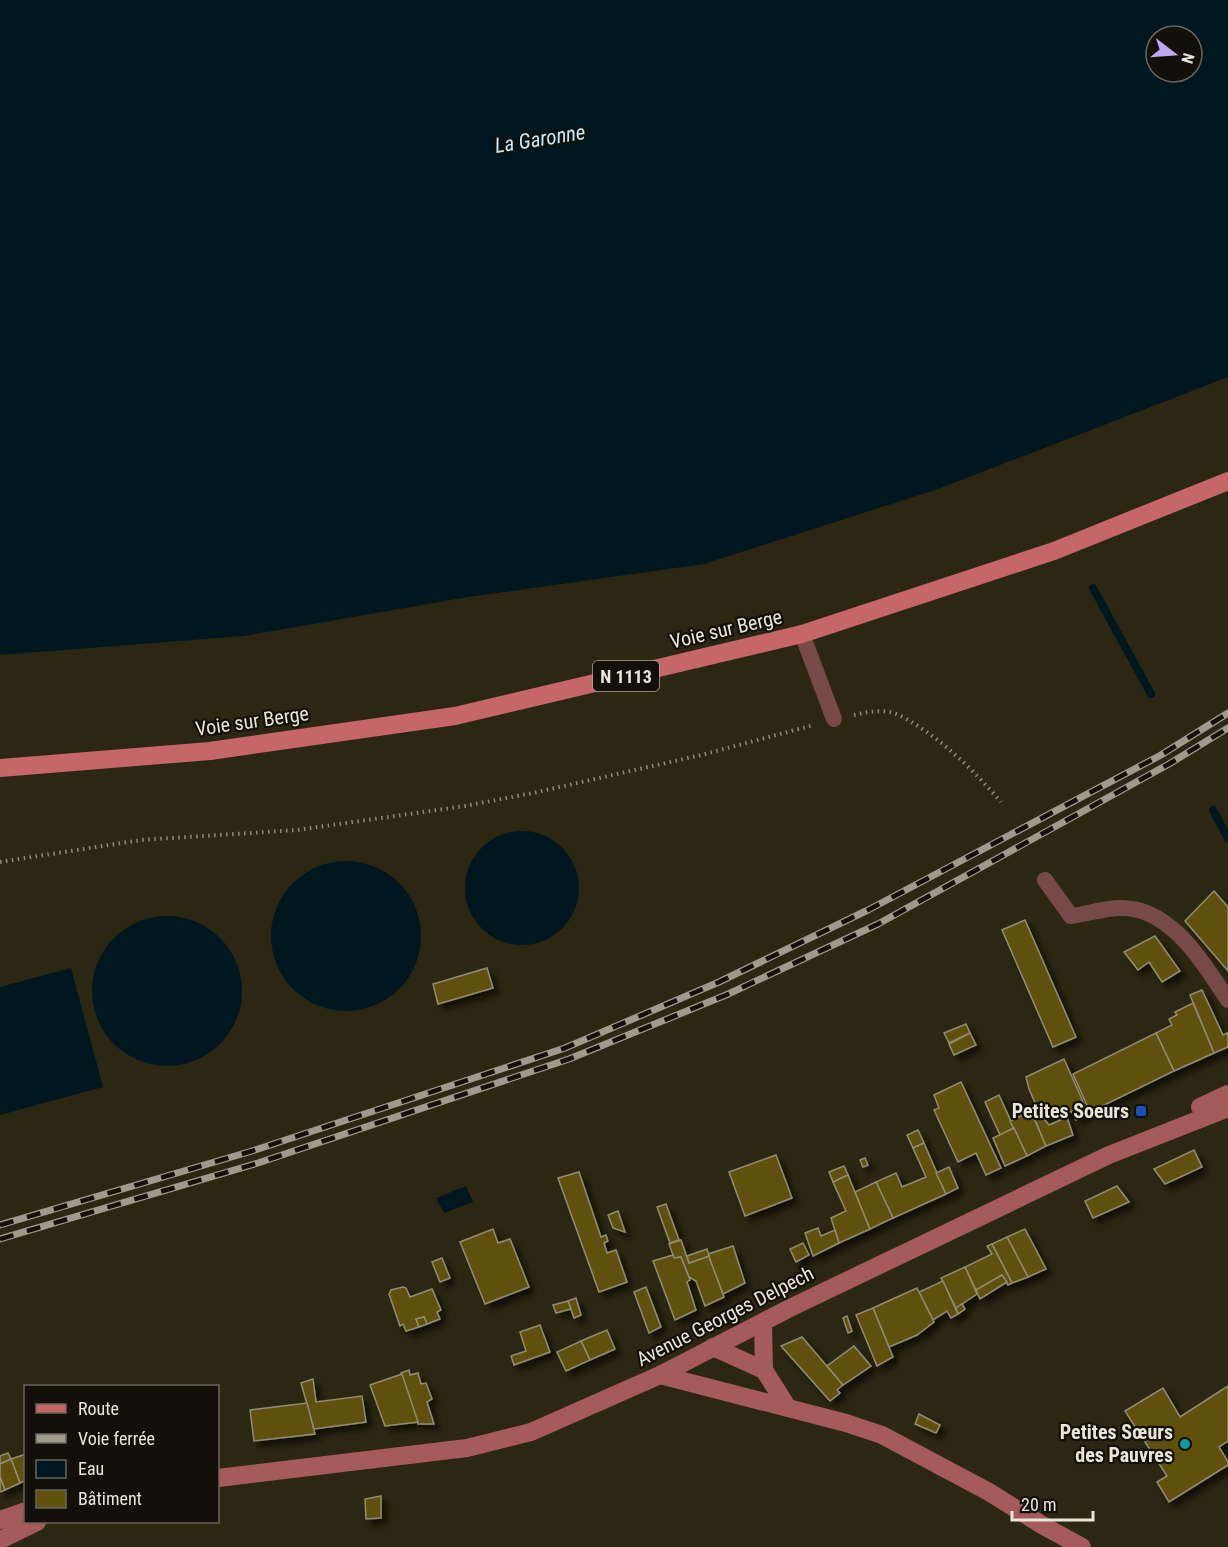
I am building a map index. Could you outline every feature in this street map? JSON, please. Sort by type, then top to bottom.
[{"type":"main road","name":"Voie sur Berge","points":[[0,768],[210,751],[455,716],[802,634],[1053,551],[1228,481]]},
{"type":"main road","points":[[1125,1148],[1178,1118],[1228,1094]]},
{"type":"main road","name":"Avenue Georges Delpech","points":[[219,1478],[467,1448],[531,1432],[660,1375],[890,1259],[1125,1148],[1228,1108]]},
{"type":"main road","points":[[763,1323],[764,1370],[788,1408]]},
{"type":"main road","points":[[713,1347],[764,1370]]},
{"type":"main road","points":[[660,1375],[882,1434],[1082,1547]]},
{"type":"main road","points":[[0,1520],[24,1512]]},
{"type":"main road","points":[[0,1540],[33,1523]]},
{"type":"lane","points":[[802,634],[834,720]]},
{"type":"lane","points":[[1045,880],[1071,916],[1119,908],[1160,919],[1175,930],[1228,1000]]},
{"type":"path","points":[[0,862],[141,840],[297,830],[465,806],[701,755],[874,711],[893,713],[930,734],[958,755],[1001,802]]},
{"type":"water","name":"La Garonne","points":[[0,0],[1228,0],[1228,377],[938,489],[704,564],[468,597],[244,636],[0,655]]},
{"type":"water","points":[[522,831],[544,835],[554,840],[570,856],[575,866],[579,888],[575,910],[570,920],[554,936],[544,941],[522,945],[500,941],[490,936],[474,920],[469,910],[465,888],[469,866],[474,856],[490,840],[500,835]]},
{"type":"water","points":[[346,861],[375,866],[388,873],[399,883],[409,894],[416,907],[421,936],[416,965],[409,978],[399,989],[388,999],[375,1006],[346,1011],[317,1006],[304,999],[293,989],[283,978],[276,965],[271,936],[276,907],[283,894],[293,883],[304,873],[317,866]]},
{"type":"water","points":[[167,916],[196,921],[209,928],[220,938],[230,949],[237,962],[242,991],[237,1020],[230,1033],[220,1044],[209,1054],[196,1061],[167,1066],[138,1061],[125,1054],[114,1044],[104,1033],[97,1020],[92,991],[97,962],[104,949],[114,938],[125,928],[138,921]]},
{"type":"water","points":[[71,968],[103,1087],[0,1115],[0,987]]},
{"type":"water","points":[[466,1186],[473,1202],[444,1213],[436,1198]]},
{"type":"building","points":[[1214,891],[1228,907],[1228,971],[1185,921]]},
{"type":"building","points":[[1025,920],[1076,1037],[1053,1047],[1002,930]]},
{"type":"building","points":[[1155,936],[1180,971],[1162,982],[1149,962],[1138,970],[1124,952]]},
{"type":"building","points":[[487,968],[493,988],[438,1004],[433,984]]},
{"type":"building","points":[[1202,990],[1223,1035],[1227,1033],[1228,1037],[1228,1047],[1214,1053],[1190,995]]},
{"type":"building","points":[[1193,1003],[1214,1053],[1174,1071],[1156,1033],[1172,1025],[1169,1019],[1177,1015],[1175,1012]]},
{"type":"building","points":[[966,1024],[970,1033],[949,1043],[944,1033]]},
{"type":"building","points":[[970,1033],[976,1045],[954,1055],[949,1044]]},
{"type":"building","points":[[1156,1033],[1174,1071],[1090,1112],[1073,1074]]},
{"type":"building","points":[[1064,1059],[1088,1113],[1076,1120],[1071,1111],[1054,1119],[1037,1107],[1026,1077]]},
{"type":"building","points":[[961,1082],[1001,1168],[986,1175],[976,1153],[958,1162],[934,1110],[939,1108],[934,1095]]},
{"type":"building","points":[[999,1095],[1014,1128],[1000,1135],[985,1102]]},
{"type":"building","points":[[1031,1111],[1046,1146],[1027,1156],[1010,1121]]},
{"type":"building","points":[[1040,1114],[1049,1125],[1067,1117],[1073,1135],[1046,1146],[1033,1115]]},
{"type":"building","points":[[1014,1128],[1027,1156],[1005,1166],[993,1138]]},
{"type":"building","points":[[918,1130],[924,1143],[913,1148],[907,1135]]},
{"type":"building","points":[[924,1143],[946,1194],[893,1218],[876,1182],[896,1173],[902,1187],[926,1177],[913,1148]]},
{"type":"building","points":[[1194,1150],[1202,1167],[1165,1184],[1154,1169]]},
{"type":"building","points":[[776,1155],[792,1198],[745,1216],[729,1172]]},
{"type":"building","points":[[865,1158],[868,1165],[863,1167],[860,1160]]},
{"type":"building","points":[[844,1166],[848,1175],[833,1182],[829,1172]]},
{"type":"building","points":[[949,1167],[958,1188],[946,1194],[936,1173]]},
{"type":"building","points":[[579,1172],[601,1237],[606,1235],[608,1241],[604,1243],[607,1253],[616,1250],[627,1282],[599,1292],[558,1178]]},
{"type":"building","points":[[848,1175],[870,1229],[839,1243],[831,1218],[846,1211],[833,1182]]},
{"type":"building","points":[[876,1182],[893,1218],[870,1229],[855,1192]]},
{"type":"building","points":[[1117,1186],[1129,1202],[1093,1218],[1085,1201]]},
{"type":"building","points":[[666,1204],[679,1240],[670,1243],[657,1207]]},
{"type":"building","points":[[618,1211],[625,1232],[613,1228],[608,1215]]},
{"type":"building","points":[[818,1228],[821,1236],[835,1230],[839,1243],[813,1256],[805,1233]]},
{"type":"building","points":[[493,1229],[498,1243],[510,1239],[529,1287],[485,1304],[460,1242]]},
{"type":"building","points":[[1025,1229],[1046,1269],[1028,1277],[1007,1237]]},
{"type":"building","points":[[1007,1237],[1028,1277],[1012,1283],[992,1244]]},
{"type":"building","points":[[681,1240],[689,1263],[709,1256],[724,1297],[705,1306],[696,1281],[689,1277],[681,1257],[674,1258],[669,1244]]},
{"type":"building","points":[[803,1243],[809,1255],[796,1262],[790,1249]]},
{"type":"building","points":[[992,1244],[1012,1283],[1008,1285],[1002,1275],[976,1290],[965,1267],[992,1254],[987,1246]]},
{"type":"building","points":[[733,1246],[745,1283],[723,1294],[708,1254]]},
{"type":"building","points":[[707,1249],[709,1256],[689,1263],[687,1256]]},
{"type":"building","points":[[673,1255],[674,1258],[681,1257],[690,1280],[687,1282],[696,1310],[675,1320],[653,1261]]},
{"type":"building","points":[[442,1258],[450,1278],[440,1282],[432,1262]]},
{"type":"building","points":[[965,1267],[977,1294],[956,1308],[941,1278]]},
{"type":"building","points":[[1002,1275],[1007,1282],[980,1299],[976,1290]]},
{"type":"building","points":[[943,1281],[958,1314],[951,1318],[947,1311],[933,1320],[919,1292]]},
{"type":"building","points":[[646,1287],[661,1327],[649,1333],[634,1292]]},
{"type":"building","points":[[406,1288],[410,1297],[432,1289],[441,1310],[437,1312],[440,1319],[427,1324],[424,1317],[416,1319],[419,1327],[406,1331],[403,1324],[400,1326],[389,1294],[391,1290]]},
{"type":"building","points":[[917,1288],[934,1322],[917,1335],[889,1347],[873,1308]]},
{"type":"building","points":[[576,1298],[581,1315],[574,1318],[568,1301]]},
{"type":"building","points":[[568,1301],[571,1309],[556,1313],[553,1305]]},
{"type":"building","points":[[962,1304],[965,1309],[958,1314],[956,1308]]},
{"type":"building","points":[[873,1308],[893,1357],[877,1366],[856,1315]]},
{"type":"building","points":[[847,1316],[852,1331],[848,1333],[843,1318]]},
{"type":"building","points":[[424,1317],[427,1324],[419,1327],[416,1319]]},
{"type":"building","points":[[540,1325],[550,1352],[514,1365],[511,1356],[526,1351],[520,1332]]},
{"type":"building","points":[[607,1330],[615,1349],[590,1360],[581,1341]]},
{"type":"building","points":[[802,1337],[843,1385],[837,1390],[840,1393],[830,1401],[781,1346]]},
{"type":"building","points":[[581,1341],[590,1360],[566,1371],[557,1352]]},
{"type":"building","points":[[854,1346],[871,1366],[843,1385],[827,1366]]},
{"type":"building","points":[[409,1370],[410,1375],[418,1373],[421,1384],[426,1383],[432,1399],[427,1402],[434,1424],[418,1424],[401,1373]]},
{"type":"building","points":[[402,1374],[418,1422],[385,1426],[370,1385]]},
{"type":"building","points":[[313,1379],[316,1402],[362,1396],[366,1422],[314,1429],[301,1383]]},
{"type":"building","name":"Petites Sœurs des Pauvres","points":[[1228,1386],[1228,1441],[1219,1447],[1228,1465],[1169,1502],[1157,1482],[1167,1476],[1125,1411],[1163,1388],[1180,1417]]},
{"type":"building","points":[[307,1403],[315,1434],[254,1441],[250,1410]]},
{"type":"building","points":[[919,1414],[940,1425],[936,1433],[915,1424]]},
{"type":"building","points":[[8,1453],[11,1459],[0,1464],[0,1456]]},
{"type":"building","points":[[24,1455],[24,1481],[20,1483],[11,1459]]},
{"type":"building","points":[[11,1459],[20,1483],[5,1490],[0,1477],[0,1464]]},
{"type":"building","points":[[0,1477],[5,1490],[0,1492]]},
{"type":"building","points":[[381,1496],[381,1518],[366,1519],[365,1499]]},
{"type":"waterway","points":[[1093,588],[1151,694]]},
{"type":"waterway","points":[[1213,810],[1228,838]]},
{"type":"railway","points":[[0,1225],[252,1151],[565,1048],[719,982],[868,910],[1161,755],[1228,713]]},
{"type":"railway","points":[[0,1239],[258,1163],[569,1059],[726,995],[878,924],[1169,764],[1228,728]]},
{"type":"place","name":"Petites Soeurs","points":[[1141,1111]]},
{"type":"place","name":"Petites Sœurs des Pauvres","points":[[1185,1444]]}]
